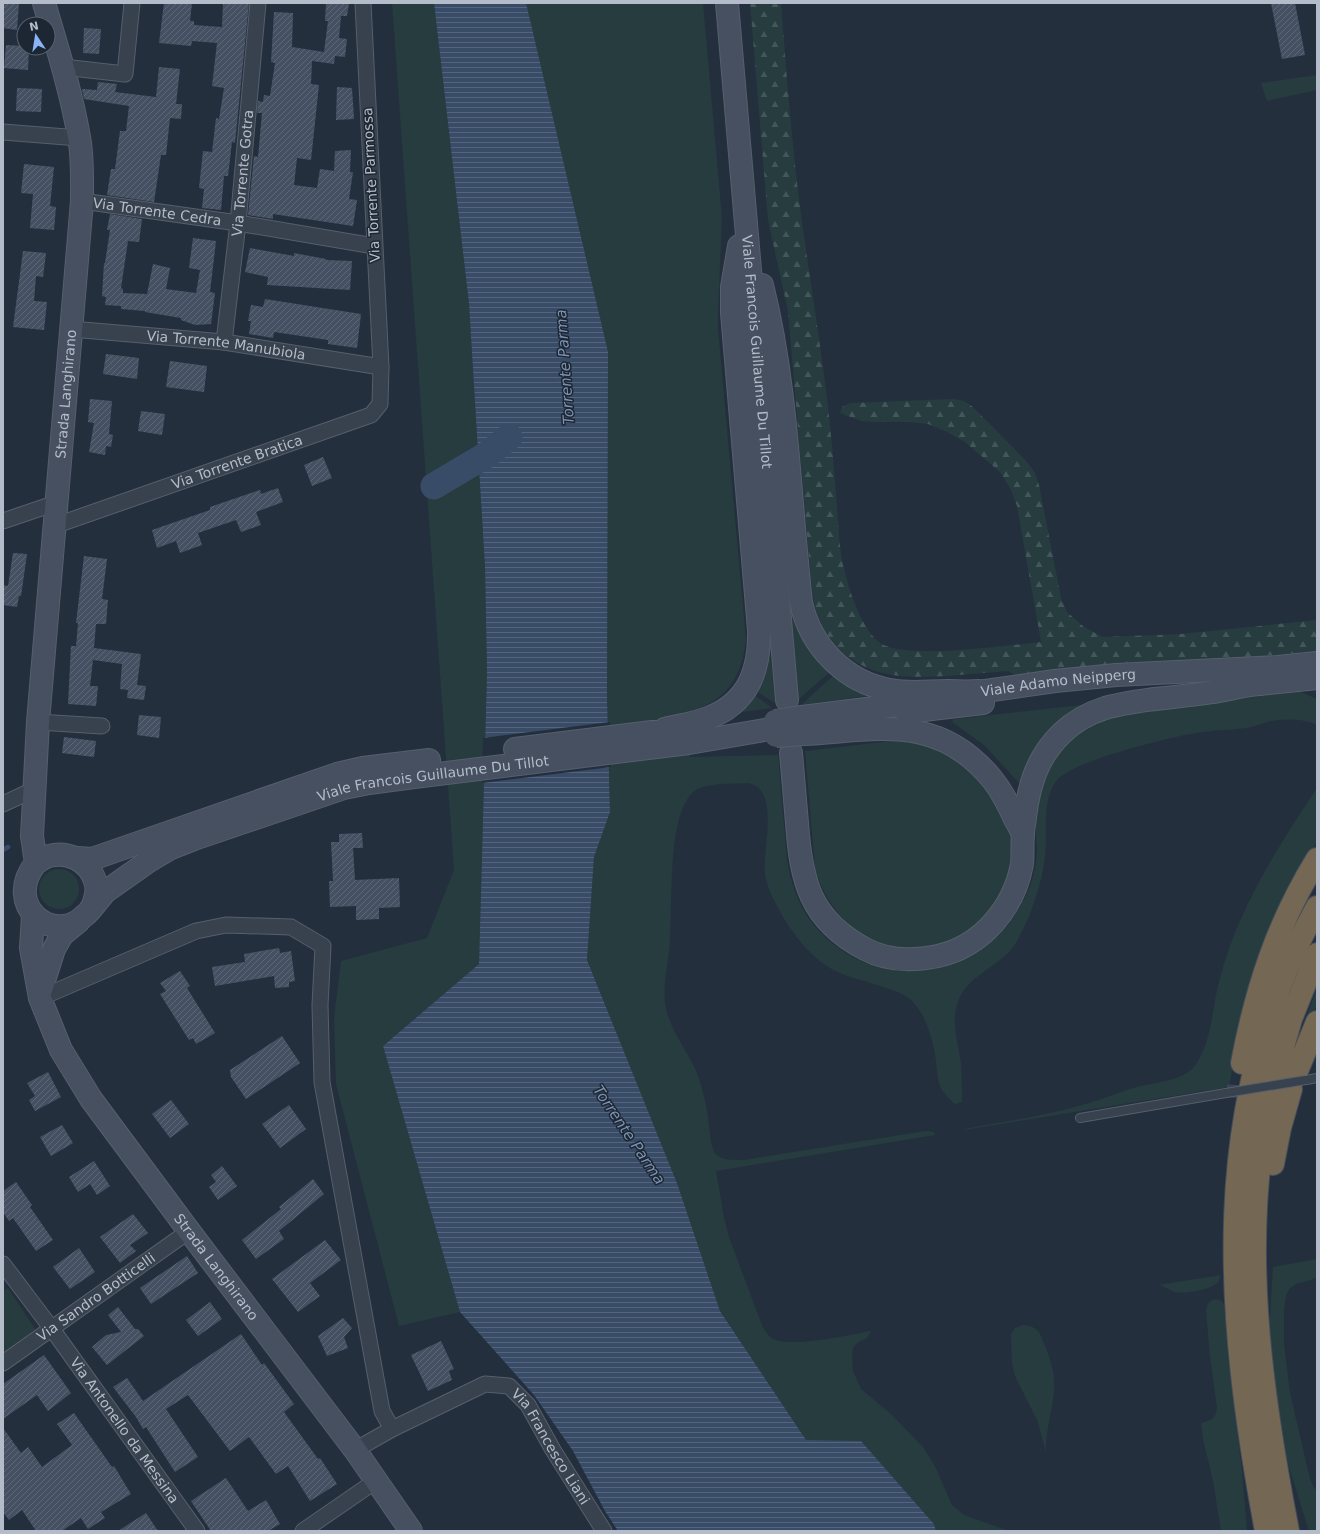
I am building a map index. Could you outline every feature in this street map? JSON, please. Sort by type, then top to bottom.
[{"type":"highway","points":[[1266,1531],[1250,1440],[1240,1358],[1234,1281],[1234,1092],[1250,1022],[1265,970],[1287,915],[1317,859]]},
{"type":"highway","points":[[1234,1218],[1241,1138],[1247,1103],[1266,1026],[1284,977],[1317,907]]},
{"type":"highway","points":[[1287,1083],[1291,1018],[1317,954]]},
{"type":"highway","points":[[1288,1531],[1273,1449],[1262,1362],[1256,1301],[1256,1209],[1260,1151],[1287,1083],[1317,1022]]},
{"type":"main road","name":"Strada Langhirano","points":[[44,3],[63,67],[80,138],[82,201],[38,722],[32,836],[36,863],[28,872],[24,883],[24,894],[27,905],[33,915],[31,948],[40,996],[61,1050],[91,1099],[189,1231],[356,1450],[411,1531]]},
{"type":"main road","name":"Viale Francois Guillaume Du Tillot","points":[[727,3],[787,700]]},
{"type":"main road","points":[[745,216],[767,304],[779,369],[801,602],[812,634],[823,650],[840,667],[855,678],[878,688],[914,692],[979,691]]},
{"type":"main road","points":[[687,733],[720,713],[733,703],[750,683],[758,659],[758,622],[732,313],[732,288],[745,216]]},
{"type":"main road","name":"Viale Adamo Neipperg","points":[[803,725],[979,691],[1108,676],[1277,667],[1317,663]]},
{"type":"main road","name":"Viale Adamo Neipperg","points":[[803,725],[1097,689],[1219,682],[1259,684],[1317,678]]},
{"type":"main road","points":[[792,753],[800,856],[808,889],[821,912],[841,934],[870,952],[882,956],[920,959],[940,955],[968,945],[983,934],[998,919],[1016,887],[1022,865],[1023,835],[1027,799],[1034,774],[1053,742],[1062,733],[1081,718],[1098,710],[1116,705],[1220,691],[1259,684]]},
{"type":"main road","name":"Viale Francois Guillaume Du Tillot","points":[[84,916],[105,892],[149,861],[182,843],[331,792],[413,769],[652,732],[687,733],[771,729],[803,725]]},
{"type":"main road","points":[[803,725],[917,731],[940,737],[965,752],[986,772],[1007,801],[1023,835]]},
{"type":"main road","name":"Viale Francois Guillaume Du Tillot","points":[[70,856],[92,859],[337,774],[363,768],[413,769],[687,733]]},
{"type":"main road","name":"Strada Langhirano","points":[[33,800],[44,833],[70,856],[89,868],[96,881],[96,895],[84,916]]},
{"type":"main road","points":[[36,863],[48,856],[70,856]]},
{"type":"main road","points":[[33,915],[46,924],[62,927],[84,916]]},
{"type":"main road","points":[[40,996],[54,949],[62,935],[84,916]]},
{"type":"street","points":[[63,67],[125,74],[132,3]]},
{"type":"street","name":"Via Torrente Gotra","points":[[224,342],[238,223],[258,3]]},
{"type":"street","name":"Via Torrente Parmossa","points":[[363,3],[381,367]]},
{"type":"street","points":[[3,132],[80,138]]},
{"type":"street","name":"Via Torrente Cedra","points":[[82,201],[238,223],[374,246]]},
{"type":"street","name":"Via Torrente Manubiola","points":[[71,329],[224,342],[381,367]]},
{"type":"street","name":"Via Torrente Bratica","points":[[54,526],[371,415],[380,404],[381,367]]},
{"type":"street","points":[[3,521],[56,503]]},
{"type":"street","points":[[38,722],[102,726]]},
{"type":"street","points":[[3,804],[33,800]]},
{"type":"street","points":[[40,996],[196,931],[226,925],[291,927],[323,946],[320,1006],[322,1082],[382,1410],[392,1429]]},
{"type":"street","name":"Via Sandro Botticelli","points":[[3,1363],[189,1231]]},
{"type":"street","name":"Via Antonello da Messina","points":[[3,1264],[52,1329],[197,1531]]},
{"type":"street","name":"Via Francesco Liani","points":[[356,1450],[392,1429],[485,1384],[509,1386],[528,1405],[553,1450],[604,1531]]},
{"type":"street","points":[[303,1531],[377,1480]]},
{"type":"lane","points":[[1080,1118],[1317,1078]]},
{"type":"green space","points":[[392,3],[434,3],[469,304],[485,567],[487,673],[479,964],[383,1046],[460,1312],[399,1326],[336,1084],[334,1018],[341,961],[427,938],[454,870]]},
{"type":"green space","points":[[526,3],[703,3],[722,218],[718,329],[746,639],[740,666],[729,687],[721,696],[711,703],[699,709],[685,713],[690,757],[778,755],[787,860],[790,874],[798,899],[804,910],[811,921],[829,940],[850,956],[861,961],[884,968],[908,971],[933,969],[953,963],[990,943],[1005,928],[1018,911],[1034,872],[1037,851],[1035,811],[1038,788],[1044,772],[1054,755],[1069,736],[1107,714],[1293,690],[1317,699],[1317,725],[1300,720],[1276,720],[1249,727],[1203,732],[1171,738],[1103,757],[1066,773],[1057,780],[1052,788],[1047,807],[1046,847],[1041,878],[1026,924],[1009,952],[966,988],[957,1005],[955,1012],[955,1027],[961,1064],[962,1102],[955,1104],[944,1093],[940,1086],[931,1036],[925,1020],[912,1001],[897,992],[847,976],[830,968],[806,948],[786,922],[772,896],[765,873],[768,822],[767,808],[764,796],[758,788],[748,783],[718,784],[697,789],[692,793],[684,806],[678,822],[673,862],[670,940],[665,986],[665,1002],[667,1014],[671,1024],[693,1064],[701,1085],[706,1104],[712,1145],[715,1153],[724,1159],[744,1160],[925,1131],[934,1132],[935,1135],[716,1171],[724,1218],[729,1237],[763,1328],[773,1339],[794,1342],[835,1338],[871,1331],[867,1338],[858,1342],[853,1348],[853,1371],[861,1389],[891,1414],[923,1447],[935,1466],[952,1505],[964,1515],[1009,1531],[936,1531],[934,1524],[861,1441],[806,1441],[720,1311],[677,1183],[587,960],[594,857],[610,812],[607,694]]},
{"type":"green space","points":[[750,3],[781,3],[796,175],[828,405],[843,565],[853,600],[867,629],[873,636],[879,642],[891,648],[932,651],[1041,642],[1017,506],[1011,490],[1001,473],[965,442],[928,424],[861,421],[840,413],[842,407],[850,403],[954,399],[964,401],[973,407],[1027,462],[1035,473],[1039,485],[1061,598],[1067,612],[1084,627],[1103,637],[1181,634],[1317,620],[1317,651],[1161,662],[1016,676],[1008,671],[917,677],[875,671],[849,658],[837,647],[827,634],[817,614],[811,581],[788,311],[768,220]]},
{"type":"green space","points":[[1317,75],[1317,90],[1267,101],[1261,83]]},
{"type":"green space","points":[[788,572],[831,671],[799,699]]},
{"type":"green space","points":[[767,623],[775,702],[755,690]]},
{"type":"green space","points":[[835,674],[874,695],[801,705]]},
{"type":"green space","points":[[753,694],[772,708],[773,708],[740,711]]},
{"type":"green space","points":[[1081,705],[1084,706],[1020,784],[984,745],[952,722],[954,719]]},
{"type":"green space","points":[[891,741],[909,742],[941,751],[973,767],[1006,815],[1011,828],[1012,847],[1009,871],[1002,890],[992,907],[979,922],[963,934],[946,942],[927,947],[907,948],[886,945],[861,934],[840,916],[832,905],[819,882],[815,869],[805,751]]},
{"type":"green space","points":[[1317,788],[1317,843],[1313,849],[1235,1053],[1229,1087],[964,1130],[1068,1109],[1137,1087],[1180,1077],[1191,1070],[1197,1063],[1206,1044],[1224,962],[1245,910],[1271,860]]},
{"type":"green space","points":[[63,869],[70,872],[76,878],[79,889],[78,897],[70,906],[63,909],[55,909],[48,906],[40,897],[39,885],[42,878],[51,870]]},
{"type":"green space","points":[[1317,988],[1317,1005],[1300,1044],[1297,1044]]},
{"type":"green space","points":[[1317,1259],[1317,1278],[1296,1284],[1289,1289],[1286,1296],[1284,1310],[1284,1343],[1290,1393],[1310,1479],[1314,1488],[1317,1490],[1317,1531],[1309,1531],[1288,1464],[1278,1402],[1270,1335],[1270,1316],[1273,1267]]},
{"type":"green space","points":[[1221,1275],[1217,1283],[1209,1288],[1191,1292],[1175,1292],[1158,1285]]},
{"type":"green space","points":[[8,1288],[37,1332],[3,1355],[3,1291]]},
{"type":"green space","points":[[1217,1299],[1222,1301],[1224,1305],[1228,1358],[1242,1470],[1247,1531],[1221,1531],[1213,1481],[1203,1439],[1201,1423],[1212,1419],[1217,1408],[1210,1357],[1206,1310],[1209,1302]]},
{"type":"green space","points":[[1028,1325],[1038,1331],[1052,1366],[1054,1387],[1047,1433],[1046,1452],[1037,1420],[1015,1376],[1012,1363],[1011,1334],[1015,1328]]},
{"type":"water","name":"Torrente Parma","points":[[434,3],[526,3],[608,352],[607,694],[610,812],[594,857],[587,960],[677,1183],[720,1311],[806,1440],[861,1441],[934,1524],[936,1531],[618,1531],[605,1511],[573,1451],[534,1395],[460,1312],[383,1046],[479,964],[487,673],[485,567],[469,304]]},
{"type":"pier","points":[[610,722],[611,767],[482,783],[483,738]]},
{"type":"building","points":[[3,3],[19,3],[18,16],[16,16],[16,30],[3,28]]},
{"type":"building","points":[[164,3],[192,3],[190,21],[194,21],[194,25],[222,27],[223,3],[249,3],[235,143],[232,142],[228,176],[224,176],[221,210],[202,208],[204,189],[199,188],[203,151],[212,152],[216,118],[219,119],[224,88],[212,86],[217,43],[192,41],[191,46],[159,43]]},
{"type":"building","points":[[326,3],[349,3],[347,16],[341,16],[339,38],[347,39],[345,57],[335,56],[334,64],[312,61],[311,84],[319,85],[311,160],[297,158],[294,185],[317,188],[320,169],[334,171],[335,151],[351,150],[350,172],[353,172],[349,199],[357,200],[353,226],[273,214],[273,219],[248,215],[254,156],[258,157],[262,113],[257,113],[258,101],[263,102],[264,95],[270,96],[275,63],[271,62],[274,12],[293,13],[292,47],[324,52],[328,21],[325,21]]},
{"type":"building","points":[[1271,3],[1295,3],[1305,55],[1282,59]]},
{"type":"building","points":[[84,28],[101,29],[99,54],[83,53]]},
{"type":"building","points":[[6,45],[16,46],[16,56],[29,56],[28,70],[4,68]]},
{"type":"building","points":[[159,67],[180,69],[176,104],[182,104],[181,119],[170,118],[166,155],[161,155],[154,202],[107,195],[111,169],[115,169],[120,131],[126,131],[129,106],[84,99],[82,89],[97,90],[98,82],[117,84],[115,92],[156,97]]},
{"type":"building","points":[[337,87],[352,88],[354,119],[336,120]]},
{"type":"building","points":[[17,88],[42,89],[41,112],[16,111]]},
{"type":"building","points":[[24,164],[54,167],[50,206],[56,207],[54,230],[30,228],[33,194],[21,193]]},
{"type":"building","points":[[110,214],[142,219],[139,242],[128,241],[121,288],[123,289],[123,293],[147,294],[153,264],[170,268],[166,289],[196,293],[200,270],[189,268],[193,238],[216,241],[210,292],[215,293],[211,324],[195,325],[181,320],[181,318],[145,311],[121,309],[121,306],[105,305],[106,297],[102,296],[104,263],[110,230],[107,230]]},
{"type":"building","points":[[250,248],[294,256],[294,253],[326,260],[352,261],[350,290],[267,285],[268,277],[245,272]]},
{"type":"building","points":[[23,251],[46,253],[43,277],[36,276],[34,301],[47,302],[44,330],[13,327]]},
{"type":"building","points":[[265,299],[361,314],[357,348],[328,344],[328,340],[274,332],[273,338],[249,334],[251,321],[248,321],[251,305],[263,307]]},
{"type":"building","points":[[106,354],[139,358],[137,379],[103,374]]},
{"type":"building","points":[[170,361],[207,366],[204,392],[166,387]]},
{"type":"building","points":[[90,399],[112,401],[109,434],[113,435],[111,447],[106,446],[105,455],[89,452],[94,423],[88,422]]},
{"type":"building","points":[[141,411],[165,414],[162,435],[138,431]]},
{"type":"building","points":[[323,457],[332,478],[312,486],[304,465]]},
{"type":"building","points":[[278,488],[283,502],[256,512],[261,525],[241,532],[236,520],[198,533],[202,545],[180,553],[176,541],[157,548],[152,530],[210,510],[210,507],[260,490],[261,494]]},
{"type":"building","points":[[13,553],[27,554],[21,596],[19,596],[17,607],[3,605],[3,585],[8,586]]},
{"type":"building","points":[[84,556],[107,559],[102,599],[108,600],[106,624],[96,624],[94,648],[141,654],[137,685],[146,686],[144,700],[127,698],[128,690],[120,689],[122,664],[93,660],[90,686],[98,686],[96,706],[68,704],[71,646],[76,646],[78,623],[76,623]]},
{"type":"building","points":[[139,715],[161,717],[159,738],[137,735]]},
{"type":"building","points":[[64,737],[96,741],[94,757],[62,753]]},
{"type":"building","points":[[362,833],[363,848],[353,848],[355,880],[399,878],[400,907],[379,908],[379,919],[356,920],[356,906],[330,907],[329,881],[333,881],[331,842],[339,842],[339,834]]},
{"type":"building","points":[[279,948],[280,953],[291,951],[295,981],[289,982],[289,987],[275,988],[274,976],[215,986],[212,967],[245,962],[244,954]]},
{"type":"building","points":[[180,971],[190,986],[187,988],[215,1033],[196,1044],[193,1038],[189,1040],[160,994],[166,991],[160,983]]},
{"type":"building","points":[[282,1036],[300,1063],[246,1099],[231,1077],[230,1070]]},
{"type":"building","points":[[48,1072],[61,1097],[35,1111],[29,1100],[35,1096],[27,1083]]},
{"type":"building","points":[[171,1100],[189,1124],[170,1138],[152,1114]]},
{"type":"building","points":[[289,1105],[306,1129],[280,1148],[262,1124]]},
{"type":"building","points":[[62,1125],[73,1143],[51,1156],[40,1137]]},
{"type":"building","points":[[94,1161],[110,1186],[97,1195],[90,1184],[78,1192],[69,1177]]},
{"type":"building","points":[[222,1166],[237,1186],[218,1200],[209,1187],[216,1182],[211,1175]]},
{"type":"building","points":[[313,1179],[324,1194],[279,1231],[284,1239],[256,1259],[242,1240],[281,1209],[279,1207]]},
{"type":"building","points":[[16,1182],[32,1205],[30,1207],[53,1240],[36,1251],[13,1218],[9,1221],[3,1212],[3,1191]]},
{"type":"building","points":[[133,1214],[148,1233],[130,1245],[136,1251],[120,1263],[100,1237]]},
{"type":"building","points":[[325,1240],[341,1260],[310,1283],[320,1296],[298,1312],[272,1279]]},
{"type":"building","points":[[79,1248],[95,1272],[70,1289],[53,1267]]},
{"type":"building","points":[[187,1256],[198,1273],[151,1304],[140,1288]]},
{"type":"building","points":[[210,1302],[222,1319],[198,1336],[186,1320]]},
{"type":"building","points":[[118,1307],[135,1329],[138,1329],[144,1336],[107,1365],[92,1347],[106,1335],[121,1332],[108,1315]]},
{"type":"building","points":[[343,1318],[352,1328],[344,1337],[348,1348],[327,1356],[318,1336]]},
{"type":"building","points":[[241,1334],[262,1365],[264,1363],[294,1404],[284,1412],[318,1459],[320,1458],[337,1484],[310,1501],[288,1466],[276,1474],[249,1437],[230,1451],[188,1395],[166,1409],[198,1457],[175,1472],[146,1427],[143,1429],[136,1417],[113,1387],[127,1378],[143,1401]]},
{"type":"building","points":[[441,1341],[454,1369],[449,1371],[452,1380],[428,1391],[411,1355]]},
{"type":"building","points":[[44,1355],[71,1393],[48,1411],[37,1395],[3,1419],[3,1384]]},
{"type":"building","points":[[74,1413],[112,1467],[114,1466],[131,1494],[101,1512],[105,1518],[88,1529],[81,1518],[62,1531],[36,1531],[22,1510],[9,1520],[3,1512],[3,1428],[21,1453],[28,1447],[42,1467],[72,1445],[57,1424]]},
{"type":"building","points":[[226,1478],[248,1511],[266,1500],[280,1524],[268,1531],[211,1531],[191,1501]]},
{"type":"building","points":[[146,1513],[158,1531],[118,1531]]},
{"type":"waterway","points":[[434,486],[488,454],[509,437]]},
{"type":"waterway","points":[[3,850],[8,847]]},
{"type":"tunnel","points":[[1237,1098],[1238,1085]]}]
